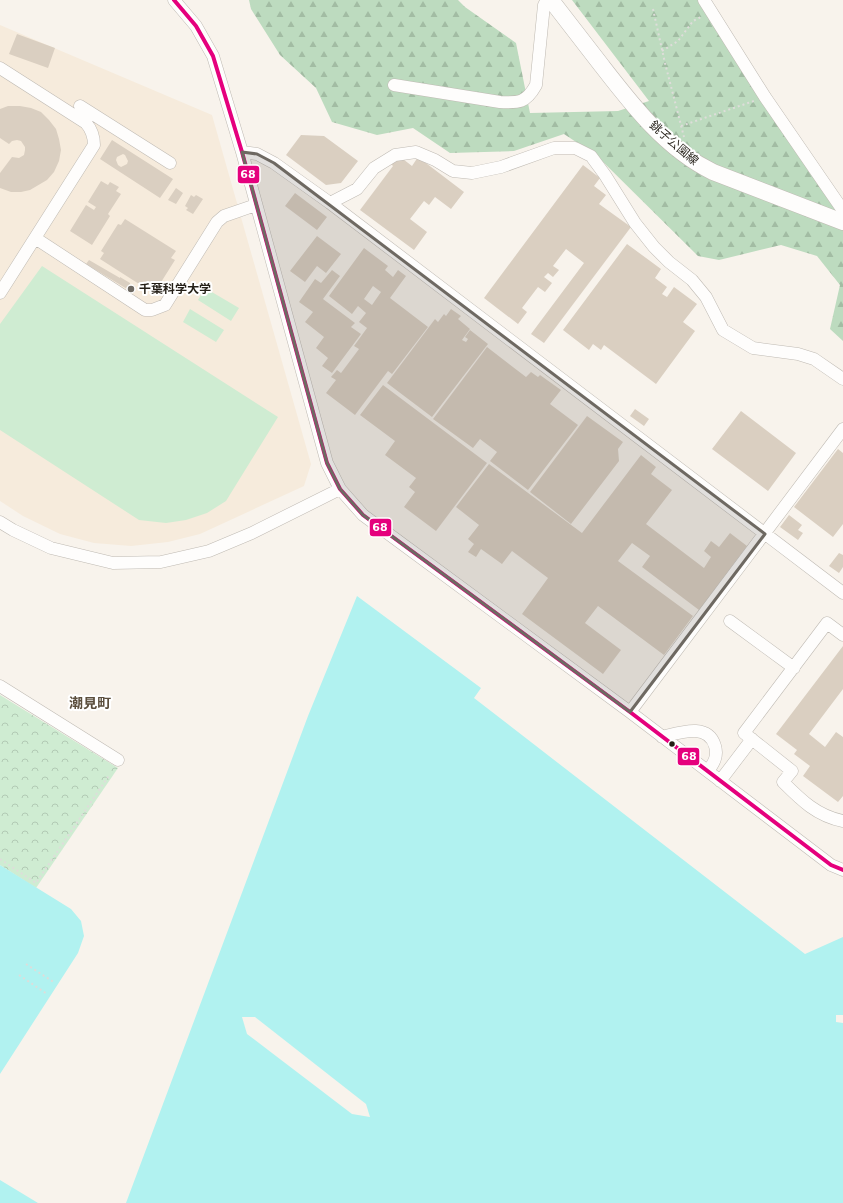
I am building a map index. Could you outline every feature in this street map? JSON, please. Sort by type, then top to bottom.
[{"type":"main road","name":"銚子公園線","points":[[551,0],[627,98],[655,129],[696,164],[713,172],[843,222]]},
{"type":"street","points":[[174,0],[196,26],[213,56],[242,152],[327,463],[340,490],[363,515],[630,712],[831,865],[843,870]]},
{"type":"street","points":[[394,85],[500,102],[513,103],[522,101],[530,96],[536,85],[544,5],[547,0]]},
{"type":"street","points":[[704,0],[765,97],[842,208],[843,215]]},
{"type":"street","points":[[0,68],[86,123],[94,136],[94,145],[0,293]]},
{"type":"street","points":[[80,106],[170,163]]},
{"type":"street","points":[[330,203],[357,189],[374,168],[395,155],[416,152],[435,160],[453,171],[472,173],[501,166],[554,148],[575,148],[591,156],[605,175],[635,223],[654,247],[668,262],[692,280],[706,297],[723,330],[753,348],[798,354],[814,359],[843,379]]},
{"type":"street","points":[[242,152],[257,154],[274,163],[330,203],[843,593]]},
{"type":"street","points":[[35,238],[145,310],[152,310],[165,305],[216,222],[224,216],[256,205]]},
{"type":"street","points":[[630,712],[843,429]]},
{"type":"street","points":[[0,522],[13,530],[51,548],[113,563],[161,562],[209,551],[252,533],[340,490]]},
{"type":"street","points":[[730,621],[794,668]]},
{"type":"street","points":[[843,635],[828,624],[744,733],[792,771],[784,782],[806,805],[826,816],[843,821]]},
{"type":"street","points":[[0,686],[118,760]]},
{"type":"street","points":[[662,737],[685,731],[699,731],[707,733],[712,739],[717,754],[714,763],[708,771]]},
{"type":"street","points":[[720,781],[752,739]]},
{"type":"path","points":[[653,9],[662,51],[682,126],[684,140],[678,150]]},
{"type":"path","points":[[662,51],[678,41],[693,21],[711,11]]},
{"type":"path","points":[[682,126],[757,100]]},
{"type":"path","points":[[0,859],[36,883],[110,774]]},
{"type":"path","points":[[26,964],[55,984]]},
{"type":"path","points":[[19,975],[47,994]]},
{"type":"highlighted area","points":[[242,152],[257,154],[274,163],[765,534],[630,712],[363,515],[340,489],[327,463]]},
{"type":"shaded area","name":"千葉科学大学","points":[[0,25],[212,115],[311,464],[304,486],[200,534],[168,542],[131,546],[94,543],[60,534],[23,516],[0,501]]},
{"type":"green space","points":[[249,0],[458,0],[465,7],[516,43],[530,113],[618,111],[649,101],[572,0],[698,0],[835,201],[843,210],[843,341],[830,329],[840,285],[817,256],[781,245],[719,260],[698,256],[597,156],[564,134],[514,151],[450,153],[413,128],[377,135],[332,122],[316,88],[280,55],[251,9]]},
{"type":"green space","points":[[42,266],[278,417],[226,501],[207,513],[186,520],[166,523],[139,520],[0,430],[0,324]]},
{"type":"green space","points":[[205,288],[239,308],[231,321],[198,300]]},
{"type":"green space","points":[[190,309],[224,330],[216,342],[183,322]]},
{"type":"green space","points":[[0,695],[118,768],[36,888],[0,865]]},
{"type":"water","points":[[357,596],[481,688],[474,698],[805,954],[843,937],[843,1015],[836,1015],[836,1022],[843,1023],[843,1203],[126,1203],[308,716]]},
{"type":"water","points":[[0,865],[71,909],[81,921],[84,936],[78,953],[0,1074]]},
{"type":"water","points":[[0,1180],[38,1203],[0,1203]]},
{"type":"pier","points":[[242,1017],[255,1017],[366,1104],[370,1117],[352,1114],[247,1034]]},
{"type":"building","points":[[17,34],[55,48],[48,68],[9,54]]},
{"type":"building","points":[[8,106],[31,108],[41,112],[56,129],[61,150],[59,161],[54,172],[47,180],[30,190],[21,192],[11,192],[0,188],[0,173],[12,157],[19,158],[24,155],[25,150],[25,147],[21,141],[12,141],[9,144],[0,138],[0,109]]},
{"type":"building","points":[[301,135],[324,136],[358,161],[341,183],[326,185],[286,155]]},
{"type":"building","points":[[112,140],[173,179],[160,198],[100,159]],"holes":[[[123,154],[128,161],[127,164],[121,167],[118,165],[116,160],[117,157]]]},
{"type":"building","points":[[399,156],[412,166],[418,157],[464,192],[451,209],[435,197],[429,205],[424,201],[410,219],[427,232],[414,250],[360,210],[393,166],[389,162]]},
{"type":"building","points":[[583,165],[600,178],[594,186],[606,195],[599,204],[631,227],[544,343],[531,334],[584,263],[566,249],[553,266],[559,270],[553,277],[548,273],[544,277],[552,283],[545,292],[538,287],[522,308],[527,312],[518,324],[484,298]]},
{"type":"building","points":[[101,181],[108,185],[110,182],[119,187],[116,191],[121,194],[108,214],[110,216],[92,245],[70,231],[86,205],[94,210],[96,207],[88,202]]},
{"type":"building","points":[[176,188],[183,193],[176,204],[168,200]]},
{"type":"building","points":[[295,193],[327,217],[317,230],[285,206]]},
{"type":"building","points":[[191,195],[194,197],[196,195],[203,199],[193,214],[186,210],[188,208],[185,206]]},
{"type":"building","points":[[125,219],[176,251],[171,258],[175,260],[158,287],[154,285],[150,291],[100,259],[104,253],[101,251],[118,224],[121,225]]},
{"type":"building","points":[[317,236],[341,254],[326,273],[317,266],[305,282],[290,271]]},
{"type":"building","points":[[627,244],[661,269],[655,278],[667,287],[662,294],[667,297],[674,287],[697,304],[683,322],[695,331],[656,384],[604,345],[601,350],[593,344],[589,350],[563,330]]},
{"type":"building","points":[[364,248],[388,266],[385,270],[393,277],[398,270],[406,276],[390,298],[428,327],[392,374],[388,371],[355,415],[326,393],[336,380],[331,377],[337,370],[341,373],[359,349],[354,346],[367,328],[359,322],[366,313],[358,306],[352,314],[329,296]],"holes":[[[373,286],[381,292],[372,305],[364,299]]]},
{"type":"building","points":[[89,260],[130,283],[135,288],[132,292],[86,264]]},
{"type":"building","points":[[332,270],[340,276],[323,299],[355,323],[351,327],[361,334],[332,373],[322,366],[328,358],[316,348],[324,337],[305,322],[313,312],[299,302],[315,279],[321,283]]},
{"type":"building","points":[[451,309],[461,316],[458,319],[470,329],[462,340],[466,342],[468,339],[465,337],[470,330],[488,344],[432,417],[387,383],[435,319],[438,322],[444,314],[446,316]]},
{"type":"building","points":[[487,347],[526,377],[531,372],[538,377],[540,375],[561,390],[550,404],[578,425],[528,490],[490,461],[497,452],[480,439],[473,448],[433,419]]},
{"type":"building","points":[[383,385],[487,463],[436,531],[404,507],[415,492],[409,487],[416,478],[385,455],[395,441],[360,415]]},
{"type":"building","points":[[635,409],[649,419],[644,426],[630,416]]},
{"type":"building","points":[[741,411],[796,453],[768,491],[712,449]]},
{"type":"building","points":[[587,416],[623,442],[618,449],[619,461],[571,524],[530,492]]},
{"type":"building","points":[[838,449],[843,453],[843,524],[833,537],[794,507]]},
{"type":"building","points":[[641,455],[656,467],[651,474],[672,490],[646,524],[704,568],[711,557],[704,551],[711,541],[719,547],[730,533],[747,546],[699,610],[642,567],[650,556],[632,543],[618,561],[693,616],[664,655],[598,606],[585,623],[621,650],[603,674],[522,614],[548,578],[512,551],[502,564],[481,549],[476,557],[468,552],[474,544],[468,539],[479,525],[456,507],[489,464],[582,533]]},
{"type":"building","points":[[789,515],[802,525],[798,530],[803,533],[798,540],[780,527]]},
{"type":"building","points":[[839,553],[843,555],[843,567],[839,573],[829,566]]},
{"type":"building","points":[[843,646],[843,689],[809,734],[825,747],[836,732],[843,737],[843,796],[838,802],[803,776],[810,766],[794,754],[797,750],[776,734]]},
{"type":"transit line","name":"68","points":[[174,0],[196,26],[213,56],[242,152],[327,463],[340,489],[363,515],[630,712],[831,865],[843,870]]},
{"type":"place","name":"千葉科学大学","points":[[131,289]]},
{"type":"district","name":"潮見町","points":[[90,703]]}]
